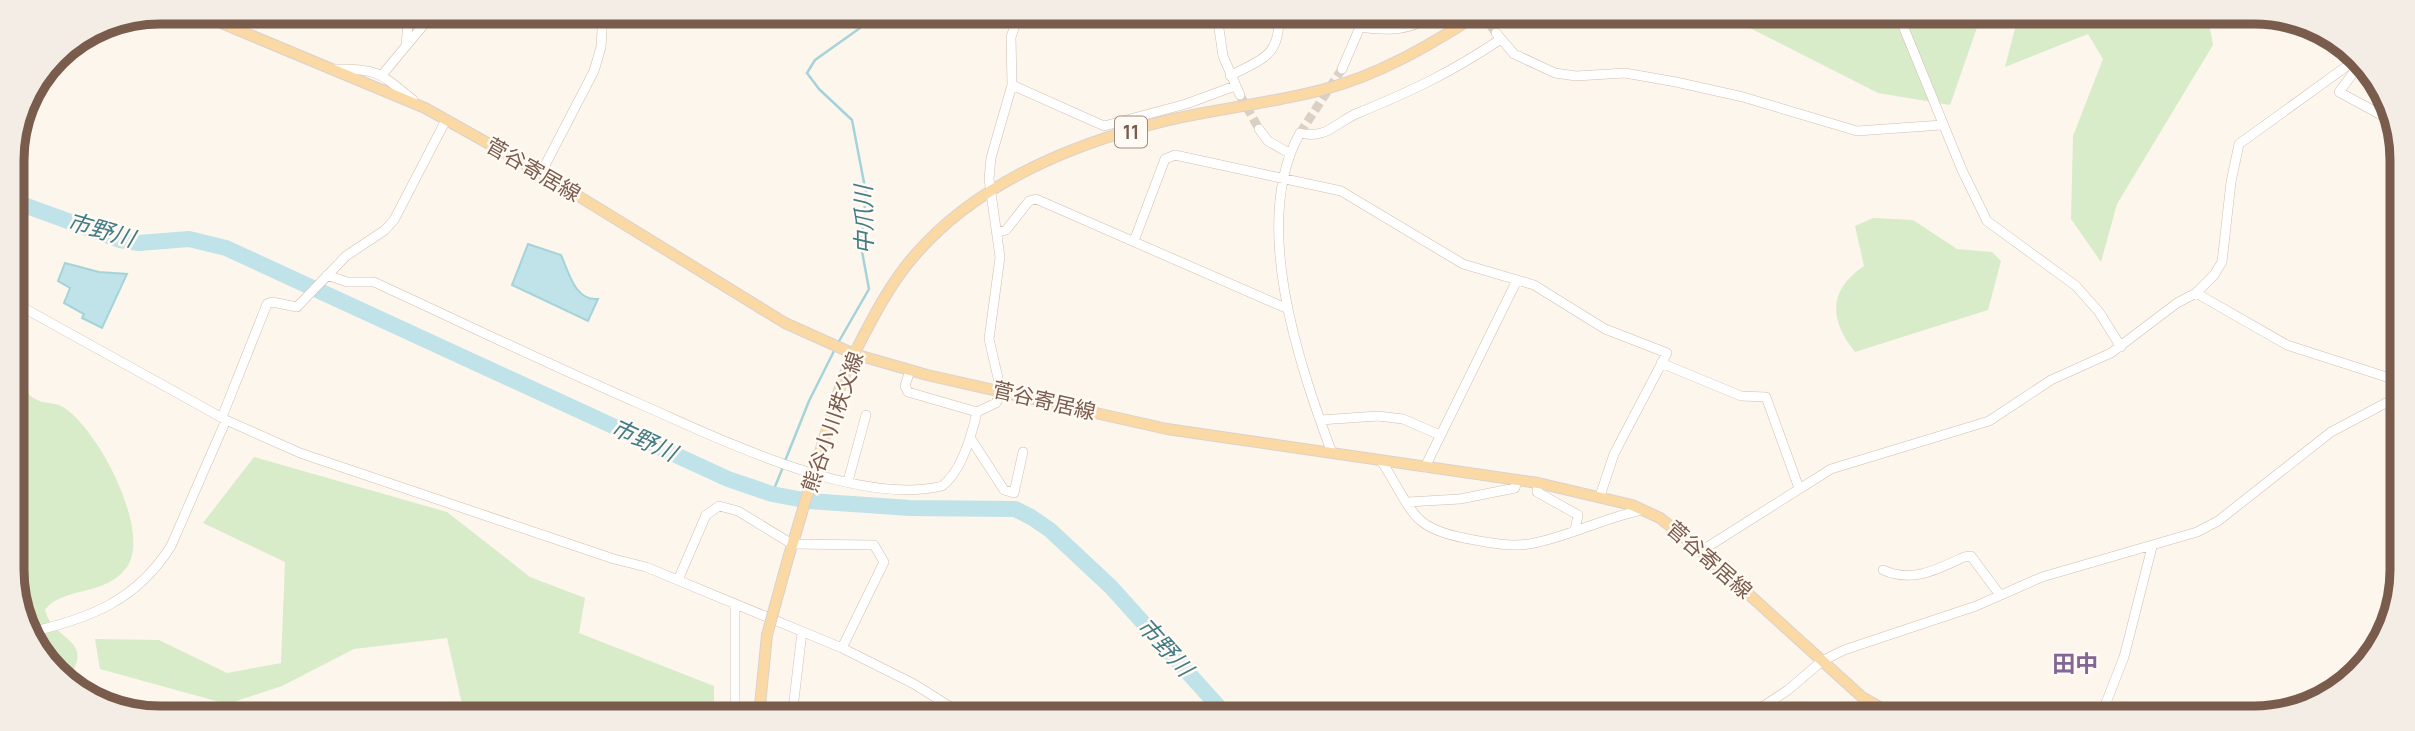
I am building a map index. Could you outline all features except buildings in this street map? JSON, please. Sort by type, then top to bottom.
[{"type":"main road","name":"菅谷寄居線","points":[[224,24],[334,69],[446,120],[541,173],[785,323],[854,354],[910,370],[1167,429],[1538,483],[1600,496],[1643,510],[1660,518],[1701,551],[1862,697],[1878,706]]},
{"type":"main road","name":"熊谷小川秩父線","points":[[760,707],[767,635],[816,465],[854,354],[914,256],[946,224],[992,189],[1042,163],[1167,120],[1325,89],[1356,79],[1441,38],[1463,24]]},
{"type":"street","points":[[406,47],[408,24]]},
{"type":"street","points":[[382,75],[424,24]]},
{"type":"street","points":[[541,173],[594,71],[601,47],[602,24]]},
{"type":"street","points":[[910,370],[905,386],[908,392],[977,412],[996,403],[1002,391],[989,340],[1000,257],[991,158],[1012,85],[1011,37],[1016,24]]},
{"type":"street","points":[[1012,85],[1104,126],[1237,91],[1223,56],[1218,24]]},
{"type":"street","points":[[1230,76],[1265,55],[1278,43],[1279,24]]},
{"type":"street","points":[[1342,69],[1360,24]]},
{"type":"street","points":[[1360,27],[1391,31],[1411,28],[1418,24]]},
{"type":"street","points":[[1902,24],[1942,125],[1987,221],[2077,286],[2099,312],[2121,347]]},
{"type":"street","points":[[1332,453],[1305,381],[1288,309],[1280,244],[1281,178],[1289,153],[1300,133],[1311,136],[1325,134],[1355,114],[1404,96],[1451,72],[1498,36],[1514,54],[1555,73],[1576,76],[1625,73],[1676,82],[1743,96],[1857,131],[1942,125]]},
{"type":"street","points":[[1701,551],[1831,469],[1989,421],[2051,380],[2121,347],[2177,303],[2196,293],[2214,275],[2222,262],[2231,182],[2239,144],[2351,65]]},
{"type":"street","points":[[334,69],[369,69],[382,75],[419,106]]},
{"type":"street","points":[[2355,69],[2339,92],[2382,116]]},
{"type":"street","points":[[39,630],[95,614],[144,579],[160,562],[171,546],[224,419],[267,304],[272,302],[297,307],[345,256],[385,230],[394,220],[446,120]]},
{"type":"street","points":[[1259,129],[1268,141],[1289,153]]},
{"type":"street","points":[[1134,241],[1168,157],[1175,155],[1341,191],[1463,264],[1534,285],[1605,328],[1667,352],[1615,454],[1600,496]]},
{"type":"street","points":[[999,232],[1006,230],[1029,201],[1036,199],[1288,309]]},
{"type":"street","points":[[324,277],[347,282],[374,282],[599,386],[776,463],[885,489],[942,486],[954,475],[963,450],[971,439],[977,412]]},
{"type":"street","points":[[1425,467],[1517,280]]},
{"type":"street","points":[[2196,293],[2287,345],[2390,378]]},
{"type":"street","points":[[25,308],[224,419],[300,453],[614,559],[646,567],[842,648],[914,684],[950,707]]},
{"type":"street","points":[[1661,363],[1741,396],[1766,397],[1799,488]]},
{"type":"street","points":[[1763,706],[1788,690],[1822,661],[1844,650],[2042,578],[2197,532],[2218,521],[2331,432],[2390,401]]},
{"type":"street","points":[[848,481],[866,415]]},
{"type":"street","points":[[1320,420],[1378,416],[1403,419],[1440,435]]},
{"type":"street","points":[[971,439],[1004,490],[1014,493],[1023,452]]},
{"type":"street","points":[[1381,461],[1417,517],[1427,526],[1452,536],[1526,544],[1607,518],[1643,510]]},
{"type":"street","points":[[1408,502],[1460,499],[1515,488],[1517,480]]},
{"type":"street","points":[[1538,483],[1537,492],[1578,515],[1575,530]]},
{"type":"street","points":[[678,580],[706,514],[719,506],[738,511],[792,545],[874,545],[884,562],[842,648]]},
{"type":"street","points":[[2105,706],[2124,657],[2152,547]]},
{"type":"street","points":[[1882,570],[1904,577],[1916,576],[1964,556],[1971,556],[2000,595]]},
{"type":"street","points":[[735,707],[736,606]]},
{"type":"street","points":[[794,700],[802,632]]},
{"type":"green space","points":[[1742,24],[1978,24],[1950,105],[1878,93]]},
{"type":"green space","points":[[2016,24],[2209,24],[2213,45],[2117,204],[2101,262],[2071,219],[2073,136],[2103,59],[2088,34],[2005,67]]},
{"type":"green space","points":[[1873,218],[1913,220],[1957,249],[1992,252],[2001,261],[1988,310],[1855,352],[1840,328],[1836,306],[1844,285],[1864,266],[1855,226]]},
{"type":"green space","points":[[24,388],[33,397],[43,402],[63,407],[77,418],[91,435],[117,481],[127,506],[132,530],[133,551],[127,567],[118,576],[108,583],[62,597],[45,610],[56,629],[75,648],[75,666],[72,673],[53,653],[35,622],[27,597],[24,570]]},
{"type":"green space","points":[[254,457],[447,512],[530,577],[585,598],[579,633],[714,686],[714,707],[471,707],[462,704],[447,638],[354,649],[282,686],[227,704],[100,669],[95,639],[159,640],[227,673],[281,663],[285,562],[203,523]]},
{"type":"water","points":[[528,244],[561,255],[578,291],[584,296],[598,299],[588,321],[512,285]]},
{"type":"water","points":[[65,263],[99,272],[127,274],[102,328],[82,318],[84,314],[64,303],[70,288],[58,281]]},
{"type":"waterway","name":"中爪川","points":[[838,343],[869,289],[861,246],[866,193],[852,120],[819,89],[807,73],[815,60],[866,24]]},
{"type":"waterway","name":"市野川","points":[[25,205],[120,240],[139,243],[189,239],[226,248],[728,479],[772,494],[809,501],[910,508],[1015,509],[1050,530],[1111,587],[1218,706]]},
{"type":"waterway","name":"中爪川","points":[[785,461],[809,401],[835,349]]},
{"type":"waterway","name":"中爪川","points":[[772,494],[783,467]]},
{"type":"tunnel","points":[[1490,24],[1496,33]]},
{"type":"tunnel","points":[[1300,133],[1342,69]]},
{"type":"tunnel","points":[[1240,95],[1259,129]]},
{"type":"district","name":"田中","points":[[2075,664]]}]
